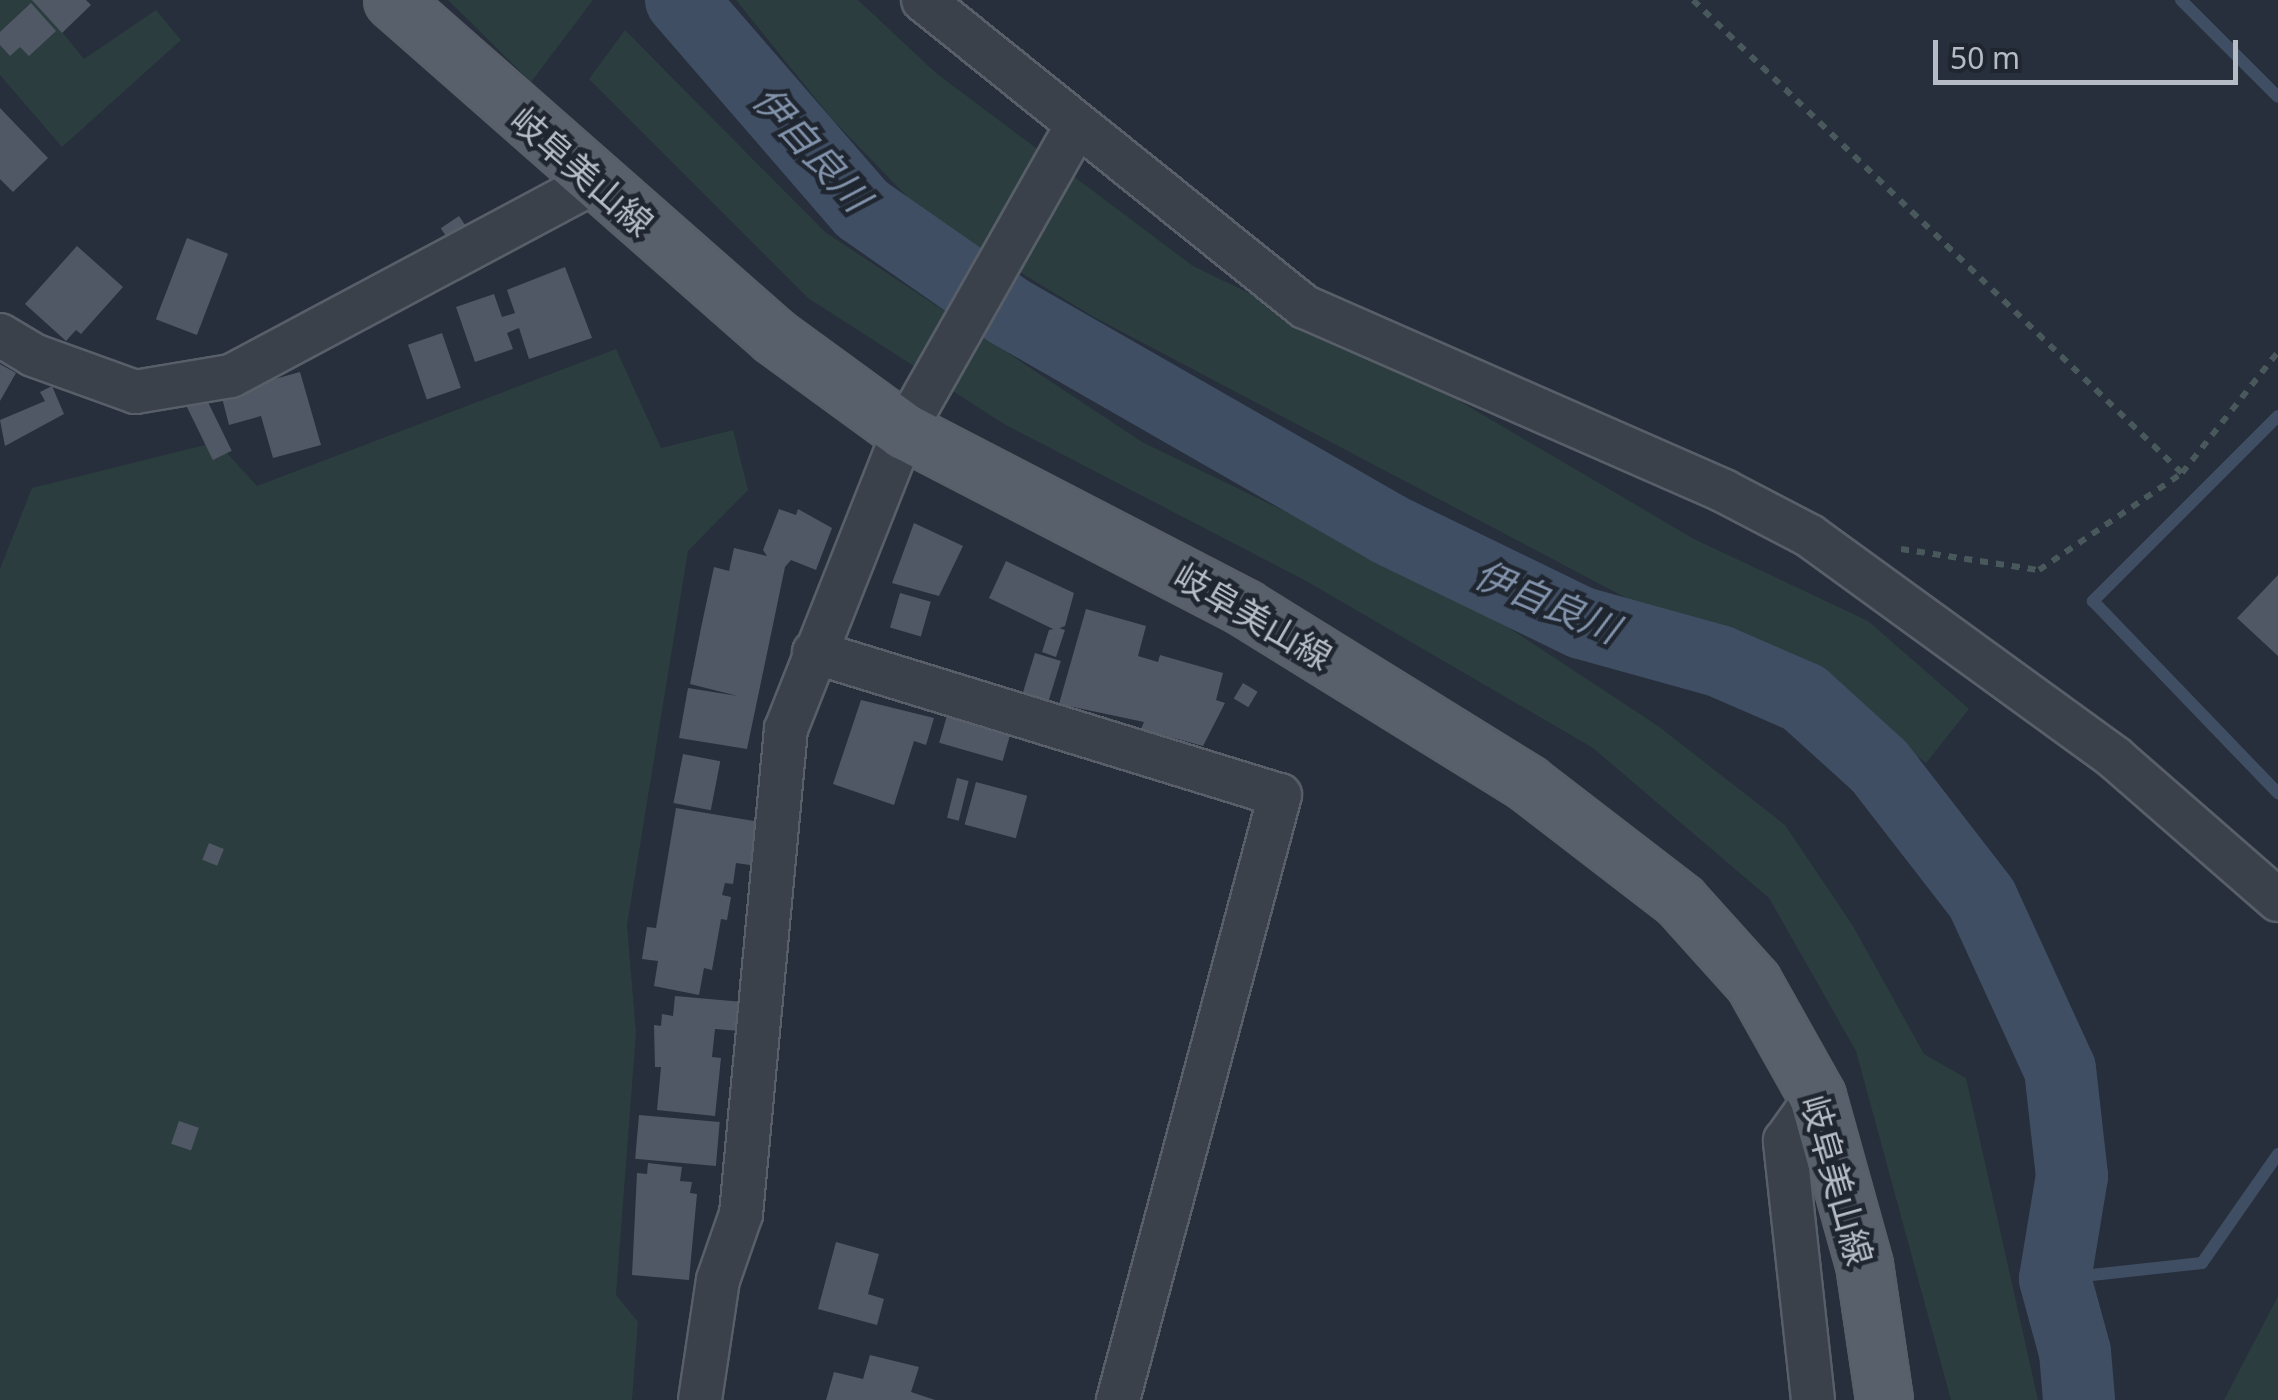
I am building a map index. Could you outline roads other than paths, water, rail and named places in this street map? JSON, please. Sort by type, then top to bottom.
[{"type":"main road","name":"岐阜美山線","points":[[392,0],[593,183],[775,337],[904,431],[1246,608],[1526,783],[1680,901],[1753,982],[1817,1096],[1864,1264],[1884,1400]]},
{"type":"street","points":[[923,0],[1072,139],[1305,307],[1724,491],[1810,536],[2114,758],[2278,900]]},
{"type":"street","points":[[700,1400],[718,1280],[742,1214],[786,729],[904,431],[1072,139]]},
{"type":"street","points":[[0,335],[33,355],[135,392],[230,376],[593,183]]},
{"type":"street","points":[[814,652],[1280,796],[1118,1400]]},
{"type":"street","points":[[1813,1400],[1785,1141],[1817,1096]]},
{"type":"waterway","name":"伊自良川","points":[[681,0],[862,209],[1008,311],[1388,529],[1582,623],[1719,661],[1804,698],[1879,766],[1982,899],[2060,1069],[2072,1176],[2055,1279],[2075,1352],[2079,1400]]},
{"type":"waterway","points":[[2181,0],[2278,97]]},
{"type":"waterway","points":[[2278,416],[2093,601],[2278,793]]},
{"type":"waterway","points":[[2055,1279],[2202,1263],[2278,1154]]}]
